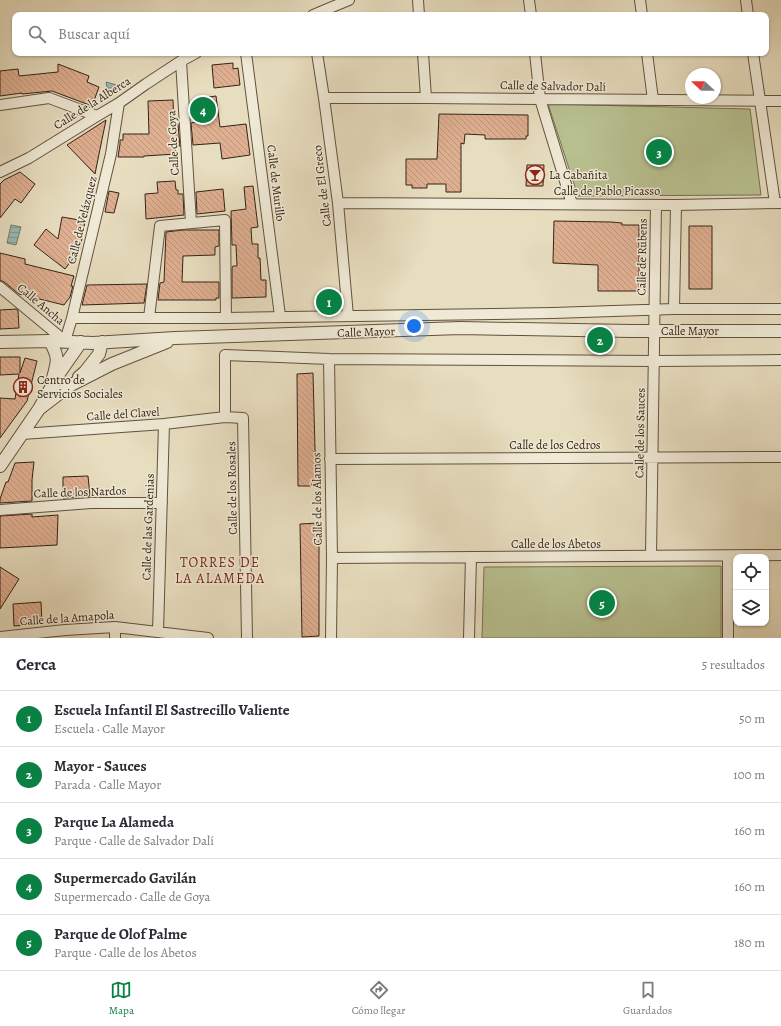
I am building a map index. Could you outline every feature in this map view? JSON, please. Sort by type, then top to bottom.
[{"type":"street","points":[[320,12],[348,0]]},
{"type":"street","points":[[418,0],[420,12]]},
{"type":"street","points":[[529,0],[531,12]]},
{"type":"street","points":[[640,0],[642,12]]},
{"type":"street","points":[[746,0],[748,12]]},
{"type":"street","name":"Calle de la Alberca","points":[[0,172],[29,158],[119,103],[190,56]]},
{"type":"street","name":"Calle de Murillo","points":[[246,56],[280,316]]},
{"type":"street","name":"Calle de El Greco","points":[[317,56],[338,202],[348,316]]},
{"type":"street","points":[[423,56],[426,98]]},
{"type":"street","points":[[535,56],[540,99],[572,204]]},
{"type":"street","points":[[647,56],[653,100]]},
{"type":"street","points":[[754,56],[760,101],[778,203]]},
{"type":"street","name":"Calle de Goya","points":[[181,61],[191,223]]},
{"type":"street","points":[[0,105],[50,98],[97,116]]},
{"type":"street","name":"Calle de Salvador Dalí","points":[[324,98],[781,101]]},
{"type":"street","name":"Calle de Velázquez","points":[[65,341],[72,318],[111,154],[119,103]]},
{"type":"street","name":"Calle de Pablo Picasso","points":[[338,202],[656,205],[778,203]]},
{"type":"street","name":"Calle de Rubens","points":[[654,310],[656,205]]},
{"type":"street","points":[[674,309],[676,205]]},
{"type":"street","points":[[149,318],[160,226],[225,220],[226,318]]},
{"type":"street","name":"Calle Ancha","points":[[0,287],[65,341]]},
{"type":"street","name":"Calle Mayor","points":[[72,318],[226,318],[553,313],[674,309],[781,309]]},
{"type":"street","name":"Calle de los Sauces","points":[[651,556],[654,310]]},
{"type":"street","name":"Calle Mayor","points":[[0,342],[102,342],[460,328],[654,331],[781,330]]},
{"type":"street","points":[[69,386],[112,364],[175,338]]},
{"type":"street","points":[[49,392],[57,364],[56,353],[50,341]]},
{"type":"street","points":[[0,466],[39,409],[60,372],[81,342]]},
{"type":"street","points":[[39,409],[85,372],[99,354],[102,342]]},
{"type":"street","points":[[225,417],[225,355],[328,359],[654,361],[781,360]]},
{"type":"street","name":"Calle de los Álamos","points":[[328,359],[332,558],[331,638]]},
{"type":"street","name":"Calle del Clavel","points":[[22,434],[164,424],[225,417]]},
{"type":"street","name":"Calle de los Rosales","points":[[225,417],[244,418],[247,638]]},
{"type":"street","name":"Calle de las Gardenias","points":[[158,632],[164,424]]},
{"type":"street","name":"Calle de los Cedros","points":[[330,459],[781,457]]},
{"type":"street","name":"Calle de los Nardos","points":[[0,510],[91,503],[162,503]]},
{"type":"street","points":[[728,556],[728,638]]},
{"type":"street","name":"Calle de los Abetos","points":[[332,558],[781,556]]},
{"type":"street","points":[[470,638],[471,558]]},
{"type":"street","points":[[115,627],[115,638]]},
{"type":"street","name":"Calle de la Amapola","points":[[0,636],[115,627],[208,638]]},
{"type":"green space","points":[[548,104],[750,109],[761,195],[578,196]]},
{"type":"green space","points":[[721,566],[721,638],[482,638],[484,567]]},
{"type":"water","points":[[106,82],[120,86],[108,94]]},
{"type":"water","points":[[11,225],[21,227],[16,245],[7,243]]},
{"type":"building","points":[[233,63],[233,69],[238,68],[240,85],[214,88],[212,65]]},
{"type":"building","points":[[58,64],[89,76],[87,82],[99,87],[92,106],[52,91],[0,96],[0,71],[18,69],[19,76],[58,72]]},
{"type":"building","points":[[216,96],[220,127],[246,124],[250,155],[222,159],[220,143],[193,145],[191,123],[197,122],[195,99]]},
{"type":"building","points":[[173,100],[174,125],[178,124],[180,146],[175,146],[176,154],[144,157],[118,157],[120,140],[123,140],[123,134],[149,134],[148,101]]},
{"type":"building","points":[[439,114],[528,115],[528,136],[526,136],[526,139],[485,139],[485,135],[465,134],[464,144],[461,143],[461,192],[446,192],[446,184],[427,184],[427,188],[412,188],[412,185],[406,185],[406,159],[437,159]]},
{"type":"building","points":[[106,120],[99,154],[95,174],[67,145]]},
{"type":"building","name":"La Cabañita","points":[[527,165],[544,165],[543,186],[526,186]]},
{"type":"building","points":[[20,172],[35,184],[21,203],[15,199],[0,218],[0,184],[4,180]]},
{"type":"building","points":[[175,181],[178,194],[183,194],[184,215],[146,219],[145,194],[158,193],[157,182]]},
{"type":"building","points":[[253,186],[258,227],[251,228],[252,244],[258,244],[261,280],[266,280],[266,297],[232,298],[232,268],[233,266],[237,266],[236,245],[232,245],[231,211],[246,209],[244,187]]},
{"type":"building","points":[[223,189],[225,211],[197,214],[196,192]]},
{"type":"building","points":[[109,191],[119,193],[114,213],[105,212]]},
{"type":"building","points":[[62,217],[85,221],[80,249],[65,269],[34,245],[46,229],[58,239]]},
{"type":"building","points":[[554,221],[611,222],[622,223],[622,225],[639,225],[639,291],[598,291],[598,265],[553,263]]},
{"type":"building","points":[[689,226],[712,226],[712,289],[689,289]]},
{"type":"building","points":[[183,230],[219,230],[219,246],[215,247],[215,255],[183,256],[182,282],[219,282],[219,298],[216,298],[216,300],[158,300],[160,283],[164,282],[166,232]]},
{"type":"building","points":[[0,253],[25,259],[25,264],[74,276],[70,297],[64,305],[19,294],[0,280]]},
{"type":"building","points":[[147,284],[144,303],[82,305],[87,285]]},
{"type":"building","points":[[17,309],[19,328],[0,329],[0,310]]},
{"type":"building","points":[[0,357],[20,357],[20,373],[25,358],[37,361],[27,401],[0,438],[0,398],[15,399],[19,374],[0,375]]},
{"type":"building","points":[[313,373],[316,486],[298,486],[297,374]]},
{"type":"building","points":[[34,462],[32,501],[0,503],[6,482],[8,482],[15,463]]},
{"type":"building","points":[[88,476],[90,496],[63,498],[63,477]]},
{"type":"building","points":[[32,514],[32,517],[58,515],[57,545],[0,548],[0,516]]},
{"type":"building","points":[[319,523],[319,636],[302,637],[300,524]]},
{"type":"building","points":[[0,567],[19,579],[0,609]]},
{"type":"building","points":[[41,602],[42,624],[14,626],[13,604]]},
{"type":"place","name":"Supermercado Gavilán","points":[[203,110]]},
{"type":"place","name":"Parque La Alameda","points":[[659,152]]},
{"type":"place","name":"La Cabañita","points":[[535,175]]},
{"type":"place","name":"Escuela Infantil El Sastrecillo Valiente","points":[[329,302]]},
{"type":"place","name":"Mayor - Sauces","points":[[600,340]]},
{"type":"place","name":"Centro de Servicios Sociales","points":[[23,387]]},
{"type":"place","name":"Parque de Olof Palme","points":[[602,603]]},
{"type":"district","name":"TORRES DE LA ALAMEDA","points":[[220,570]]}]
